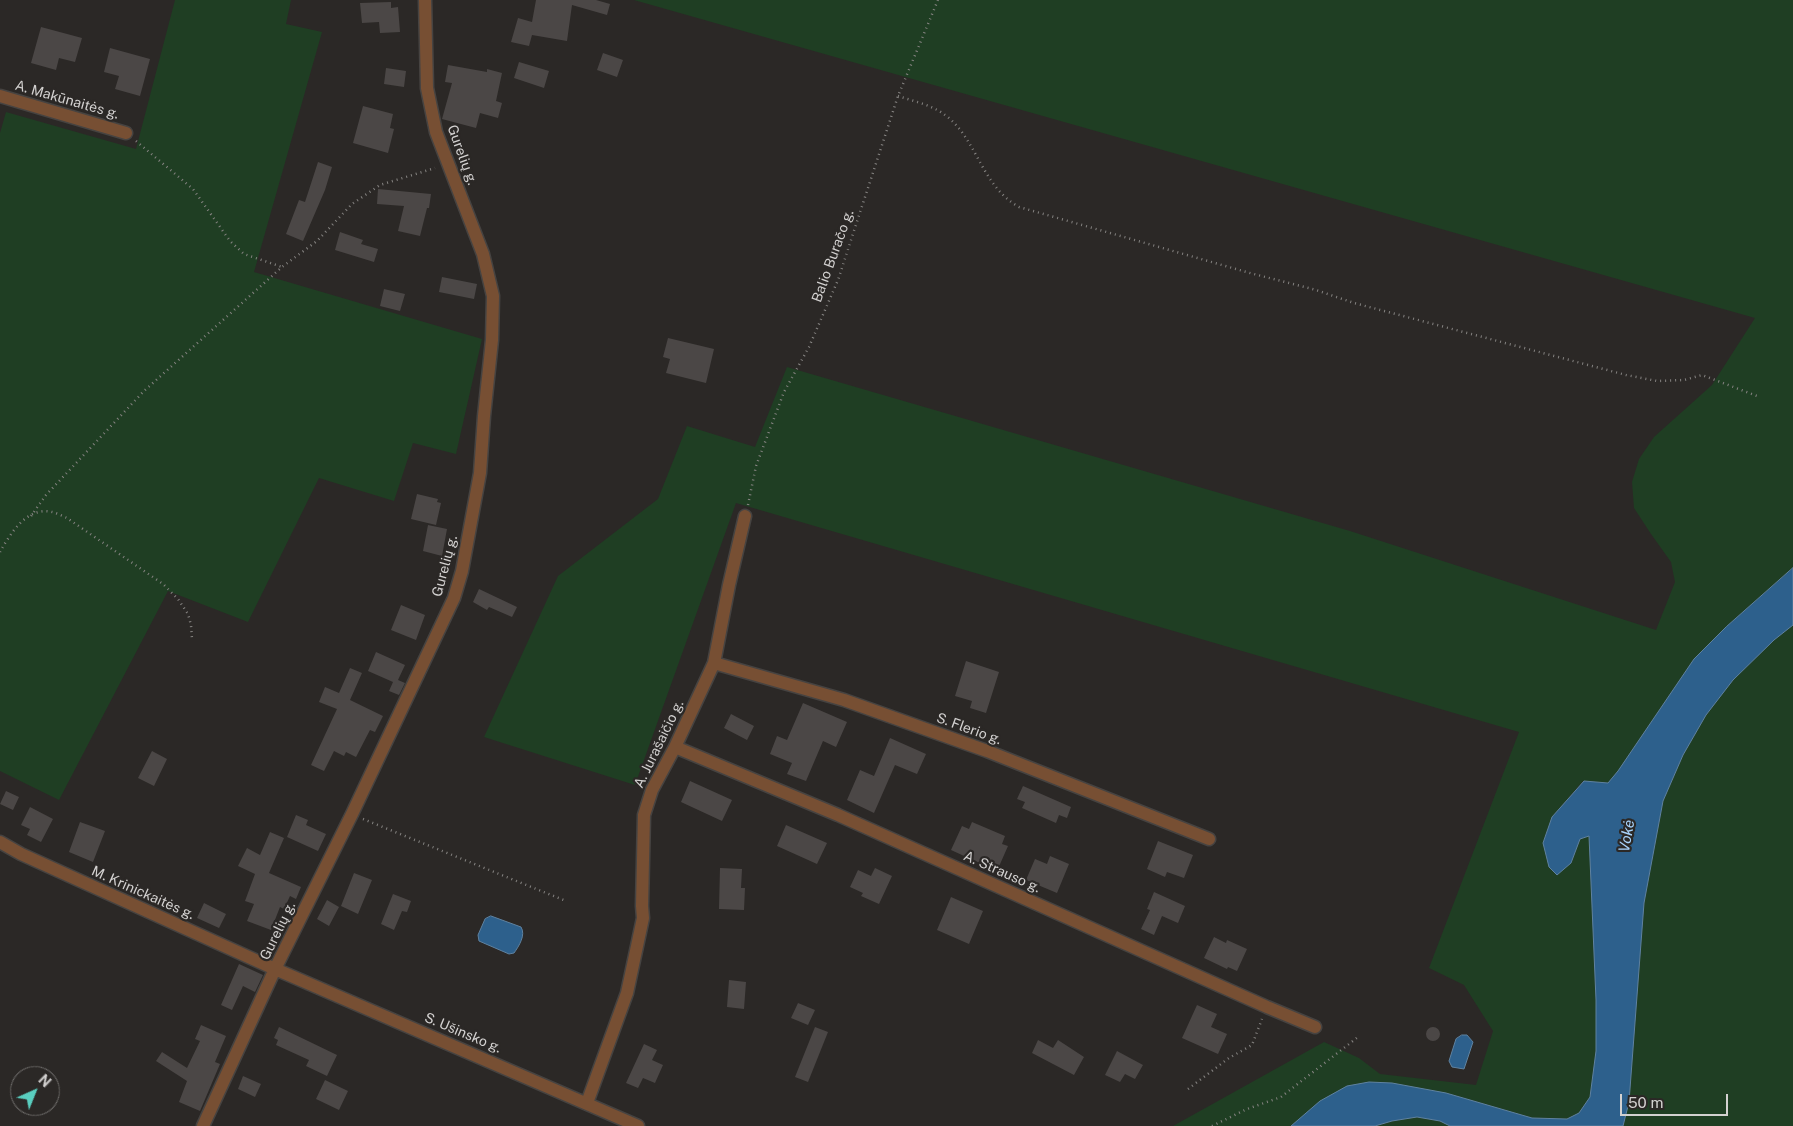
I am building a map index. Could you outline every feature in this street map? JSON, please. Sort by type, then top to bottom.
[{"type":"street","name":"Gurelių g.","points":[[203,1126],[275,969],[352,814],[454,598],[462,572],[480,473],[492,340],[492,296],[483,254],[436,132],[427,88],[425,0]]},
{"type":"street","name":"A. Makūnaitės g.","points":[[0,96],[126,133]]},
{"type":"street","name":"A. Jurašaičio g.","points":[[587,1103],[627,993],[643,918],[644,814],[652,790],[675,747],[714,663],[728,585],[745,516]]},
{"type":"street","name":"S. Flerio g.","points":[[714,663],[844,700],[978,748],[1209,839]]},
{"type":"street","name":"A. Strauso g.","points":[[675,747],[838,815],[1315,1027]]},
{"type":"street","name":"M. Krinickaitės g.","points":[[0,842],[21,854],[275,969]]},
{"type":"street","name":"S. Ušinsko g.","points":[[275,969],[638,1126]]},
{"type":"path","name":"Balio Buračo g.","points":[[745,516],[756,466],[784,392],[809,347],[838,280],[898,96],[938,0]]},
{"type":"path","points":[[898,96],[939,111],[955,123],[992,184],[1004,198],[1019,207],[1316,290],[1354,303],[1626,375],[1657,381],[1684,380],[1702,376],[1757,396]]},
{"type":"path","points":[[126,133],[194,189],[230,241],[244,254],[282,267]]},
{"type":"path","points":[[31,516],[46,495],[144,392],[282,267],[317,242],[352,204],[380,185],[449,164]]},
{"type":"path","points":[[0,552],[13,529],[31,516],[41,512],[52,512],[67,518],[163,584],[178,599],[188,614],[192,639]]},
{"type":"path","points":[[352,814],[566,901]]},
{"type":"path","points":[[1188,1089],[1229,1058],[1252,1045],[1267,1007]]},
{"type":"path","points":[[1212,1126],[1281,1097],[1358,1037]]},
{"type":"green space","points":[[175,0],[291,0],[286,24],[322,32],[254,272],[482,339],[456,454],[413,443],[394,501],[319,478],[248,622],[168,591],[59,800],[0,771],[0,133],[6,112],[136,149]]},
{"type":"green space","points":[[634,0],[1793,0],[1793,568],[1726,627],[1694,659],[1608,783],[1583,781],[1552,817],[1543,843],[1571,863],[1580,839],[1589,836],[1596,1000],[1596,1051],[1590,1097],[1579,1113],[1567,1119],[1532,1118],[1446,1093],[1293,1124],[1291,1126],[1173,1126],[1324,1042],[1359,1058],[1380,1074],[1476,1085],[1493,1031],[1464,985],[1429,968],[1519,732],[736,503],[635,785],[484,737],[558,576],[658,499],[687,426],[755,447],[787,367],[1350,531],[1656,630],[1675,582],[1671,562],[1634,508],[1632,482],[1639,459],[1654,437],[1712,385],[1755,318]]},
{"type":"green space","points":[[1793,625],[1793,1126],[1623,1126],[1629,1102],[1644,903],[1663,801],[1683,755],[1706,715],[1733,680],[1774,640]]},
{"type":"green space","points":[[1417,1117],[1440,1121],[1450,1126],[1375,1126],[1392,1121]]},
{"type":"water","name":"Vokė","points":[[1793,568],[1793,625],[1774,640],[1733,680],[1706,715],[1683,755],[1663,801],[1644,903],[1629,1102],[1623,1126],[1450,1126],[1440,1121],[1417,1117],[1375,1126],[1291,1126],[1320,1101],[1347,1086],[1369,1082],[1392,1083],[1446,1093],[1532,1118],[1567,1119],[1579,1113],[1590,1097],[1596,1051],[1596,1000],[1589,836],[1580,839],[1571,863],[1557,875],[1549,867],[1543,843],[1552,817],[1584,781],[1608,783],[1694,659],[1726,627]]},
{"type":"water","points":[[491,916],[521,927],[522,937],[514,953],[509,954],[479,941],[478,935],[485,919]]},
{"type":"water","points":[[1462,1035],[1467,1035],[1473,1042],[1464,1069],[1452,1067],[1449,1061],[1456,1039]]},
{"type":"building","points":[[536,0],[596,0],[610,4],[607,15],[572,5],[567,41],[532,35],[529,46],[511,42],[518,18],[532,22]]},
{"type":"building","points":[[391,2],[391,8],[398,7],[400,32],[380,33],[379,22],[362,23],[360,3]]},
{"type":"building","points":[[41,27],[82,38],[75,62],[59,58],[56,70],[31,63]]},
{"type":"building","points":[[110,48],[150,59],[140,96],[115,89],[119,76],[104,72]]},
{"type":"building","points":[[603,53],[623,60],[617,77],[597,70]]},
{"type":"building","points":[[519,62],[549,71],[544,88],[514,78]]},
{"type":"building","points":[[448,65],[487,72],[487,69],[502,73],[496,101],[502,103],[498,118],[480,113],[476,128],[442,119],[452,83],[445,82]]},
{"type":"building","points":[[386,68],[406,71],[404,87],[384,84]]},
{"type":"building","points":[[363,106],[393,114],[390,128],[394,129],[388,153],[353,143]]},
{"type":"building","points":[[318,162],[332,167],[325,190],[303,241],[286,234],[299,200],[305,202]]},
{"type":"building","points":[[378,189],[431,194],[429,208],[427,208],[420,236],[398,231],[404,206],[377,204]]},
{"type":"building","points":[[340,232],[363,240],[361,244],[378,249],[374,262],[335,250]]},
{"type":"building","points":[[442,277],[477,284],[474,299],[439,292]]},
{"type":"building","points":[[384,289],[405,294],[400,311],[380,306]]},
{"type":"building","points":[[668,338],[714,349],[706,383],[666,373],[670,359],[663,357]]},
{"type":"building","points":[[417,494],[438,499],[437,502],[441,503],[436,525],[411,519]]},
{"type":"building","points":[[428,525],[447,529],[442,556],[423,551]]},
{"type":"building","points":[[479,589],[517,607],[512,617],[489,607],[487,610],[473,602]]},
{"type":"building","points":[[401,605],[425,615],[416,640],[391,630]]},
{"type":"building","points":[[376,652],[405,665],[398,680],[405,683],[399,695],[389,691],[393,682],[368,671]]},
{"type":"building","points":[[966,661],[999,672],[986,713],[970,708],[972,701],[955,696]]},
{"type":"building","points":[[350,668],[362,673],[350,700],[383,716],[375,732],[370,730],[356,757],[346,752],[344,756],[334,751],[324,771],[311,765],[337,709],[319,702],[325,687],[339,693]]},
{"type":"building","points":[[803,703],[847,722],[836,747],[823,741],[806,781],[787,774],[792,763],[770,754],[777,736],[787,740]]},
{"type":"building","points":[[731,714],[754,726],[747,740],[724,728]]},
{"type":"building","points":[[890,738],[926,754],[917,774],[895,765],[874,813],[847,800],[860,770],[874,776]]},
{"type":"building","points":[[152,751],[167,759],[154,786],[138,778]]},
{"type":"building","points":[[690,781],[732,800],[722,821],[681,802]]},
{"type":"building","points":[[1023,786],[1071,807],[1067,818],[1059,815],[1056,823],[1022,808],[1025,802],[1017,799]]},
{"type":"building","points":[[6,791],[19,797],[13,810],[0,804]]},
{"type":"building","points":[[30,807],[53,819],[41,842],[27,835],[30,829],[21,825]]},
{"type":"building","points":[[296,815],[308,820],[306,825],[326,834],[318,851],[287,837]]},
{"type":"building","points":[[80,822],[105,831],[93,862],[69,852]]},
{"type":"building","points":[[972,822],[1005,836],[1002,844],[1008,846],[997,871],[951,850],[962,826],[969,829]]},
{"type":"building","points":[[786,825],[827,843],[817,864],[777,846]]},
{"type":"building","points":[[270,832],[284,838],[269,873],[301,887],[296,899],[290,896],[284,909],[280,907],[271,930],[247,921],[254,904],[245,901],[255,874],[238,866],[247,848],[260,855]]},
{"type":"building","points":[[1158,841],[1193,855],[1184,878],[1167,872],[1165,877],[1147,869]]},
{"type":"building","points":[[1050,856],[1069,864],[1057,893],[1026,880],[1035,859],[1047,864]]},
{"type":"building","points":[[720,868],[742,869],[741,888],[745,888],[744,910],[719,909]]},
{"type":"building","points":[[875,868],[892,876],[879,904],[861,896],[863,893],[850,887],[858,870],[871,876]]},
{"type":"building","points":[[354,873],[372,880],[358,914],[341,906]]},
{"type":"building","points":[[1154,892],[1185,906],[1178,923],[1162,916],[1154,935],[1141,929],[1150,910],[1147,909]]},
{"type":"building","points":[[393,894],[411,901],[407,912],[402,911],[394,930],[381,924]]},
{"type":"building","points":[[951,897],[983,911],[969,944],[937,930]]},
{"type":"building","points":[[327,900],[339,907],[329,926],[317,919]]},
{"type":"building","points":[[204,903],[226,914],[219,928],[197,918]]},
{"type":"building","points":[[1214,937],[1226,943],[1227,940],[1247,949],[1237,971],[1228,967],[1227,969],[1204,958]]},
{"type":"building","points":[[239,964],[263,975],[255,992],[243,986],[232,1010],[221,1005]]},
{"type":"building","points":[[729,980],[746,982],[744,1009],[727,1007]]},
{"type":"building","points":[[798,1003],[815,1010],[808,1025],[791,1018]]},
{"type":"building","points":[[1197,1005],[1217,1014],[1211,1027],[1227,1034],[1218,1054],[1182,1038]]},
{"type":"building","points":[[201,1025],[226,1036],[215,1062],[220,1064],[200,1111],[179,1102],[187,1081],[156,1061],[162,1052],[187,1068],[200,1041],[195,1039]]},
{"type":"building","points":[[279,1027],[337,1055],[327,1076],[306,1066],[309,1060],[276,1045],[278,1040],[274,1038]]},
{"type":"building","points":[[815,1027],[828,1032],[808,1082],[795,1077]]},
{"type":"building","points":[[1430,1027],[1436,1027],[1440,1034],[1436,1041],[1430,1041],[1426,1037],[1426,1031]]},
{"type":"building","points":[[1038,1040],[1053,1048],[1058,1040],[1084,1057],[1074,1075],[1032,1053]]},
{"type":"building","points":[[644,1044],[657,1050],[652,1060],[663,1065],[655,1083],[643,1078],[638,1088],[626,1083]]},
{"type":"building","points":[[1117,1051],[1143,1065],[1135,1079],[1125,1074],[1120,1082],[1105,1075]]},
{"type":"building","points":[[243,1076],[261,1084],[255,1097],[238,1089]]},
{"type":"building","points":[[325,1080],[348,1091],[339,1110],[316,1099]]}]
